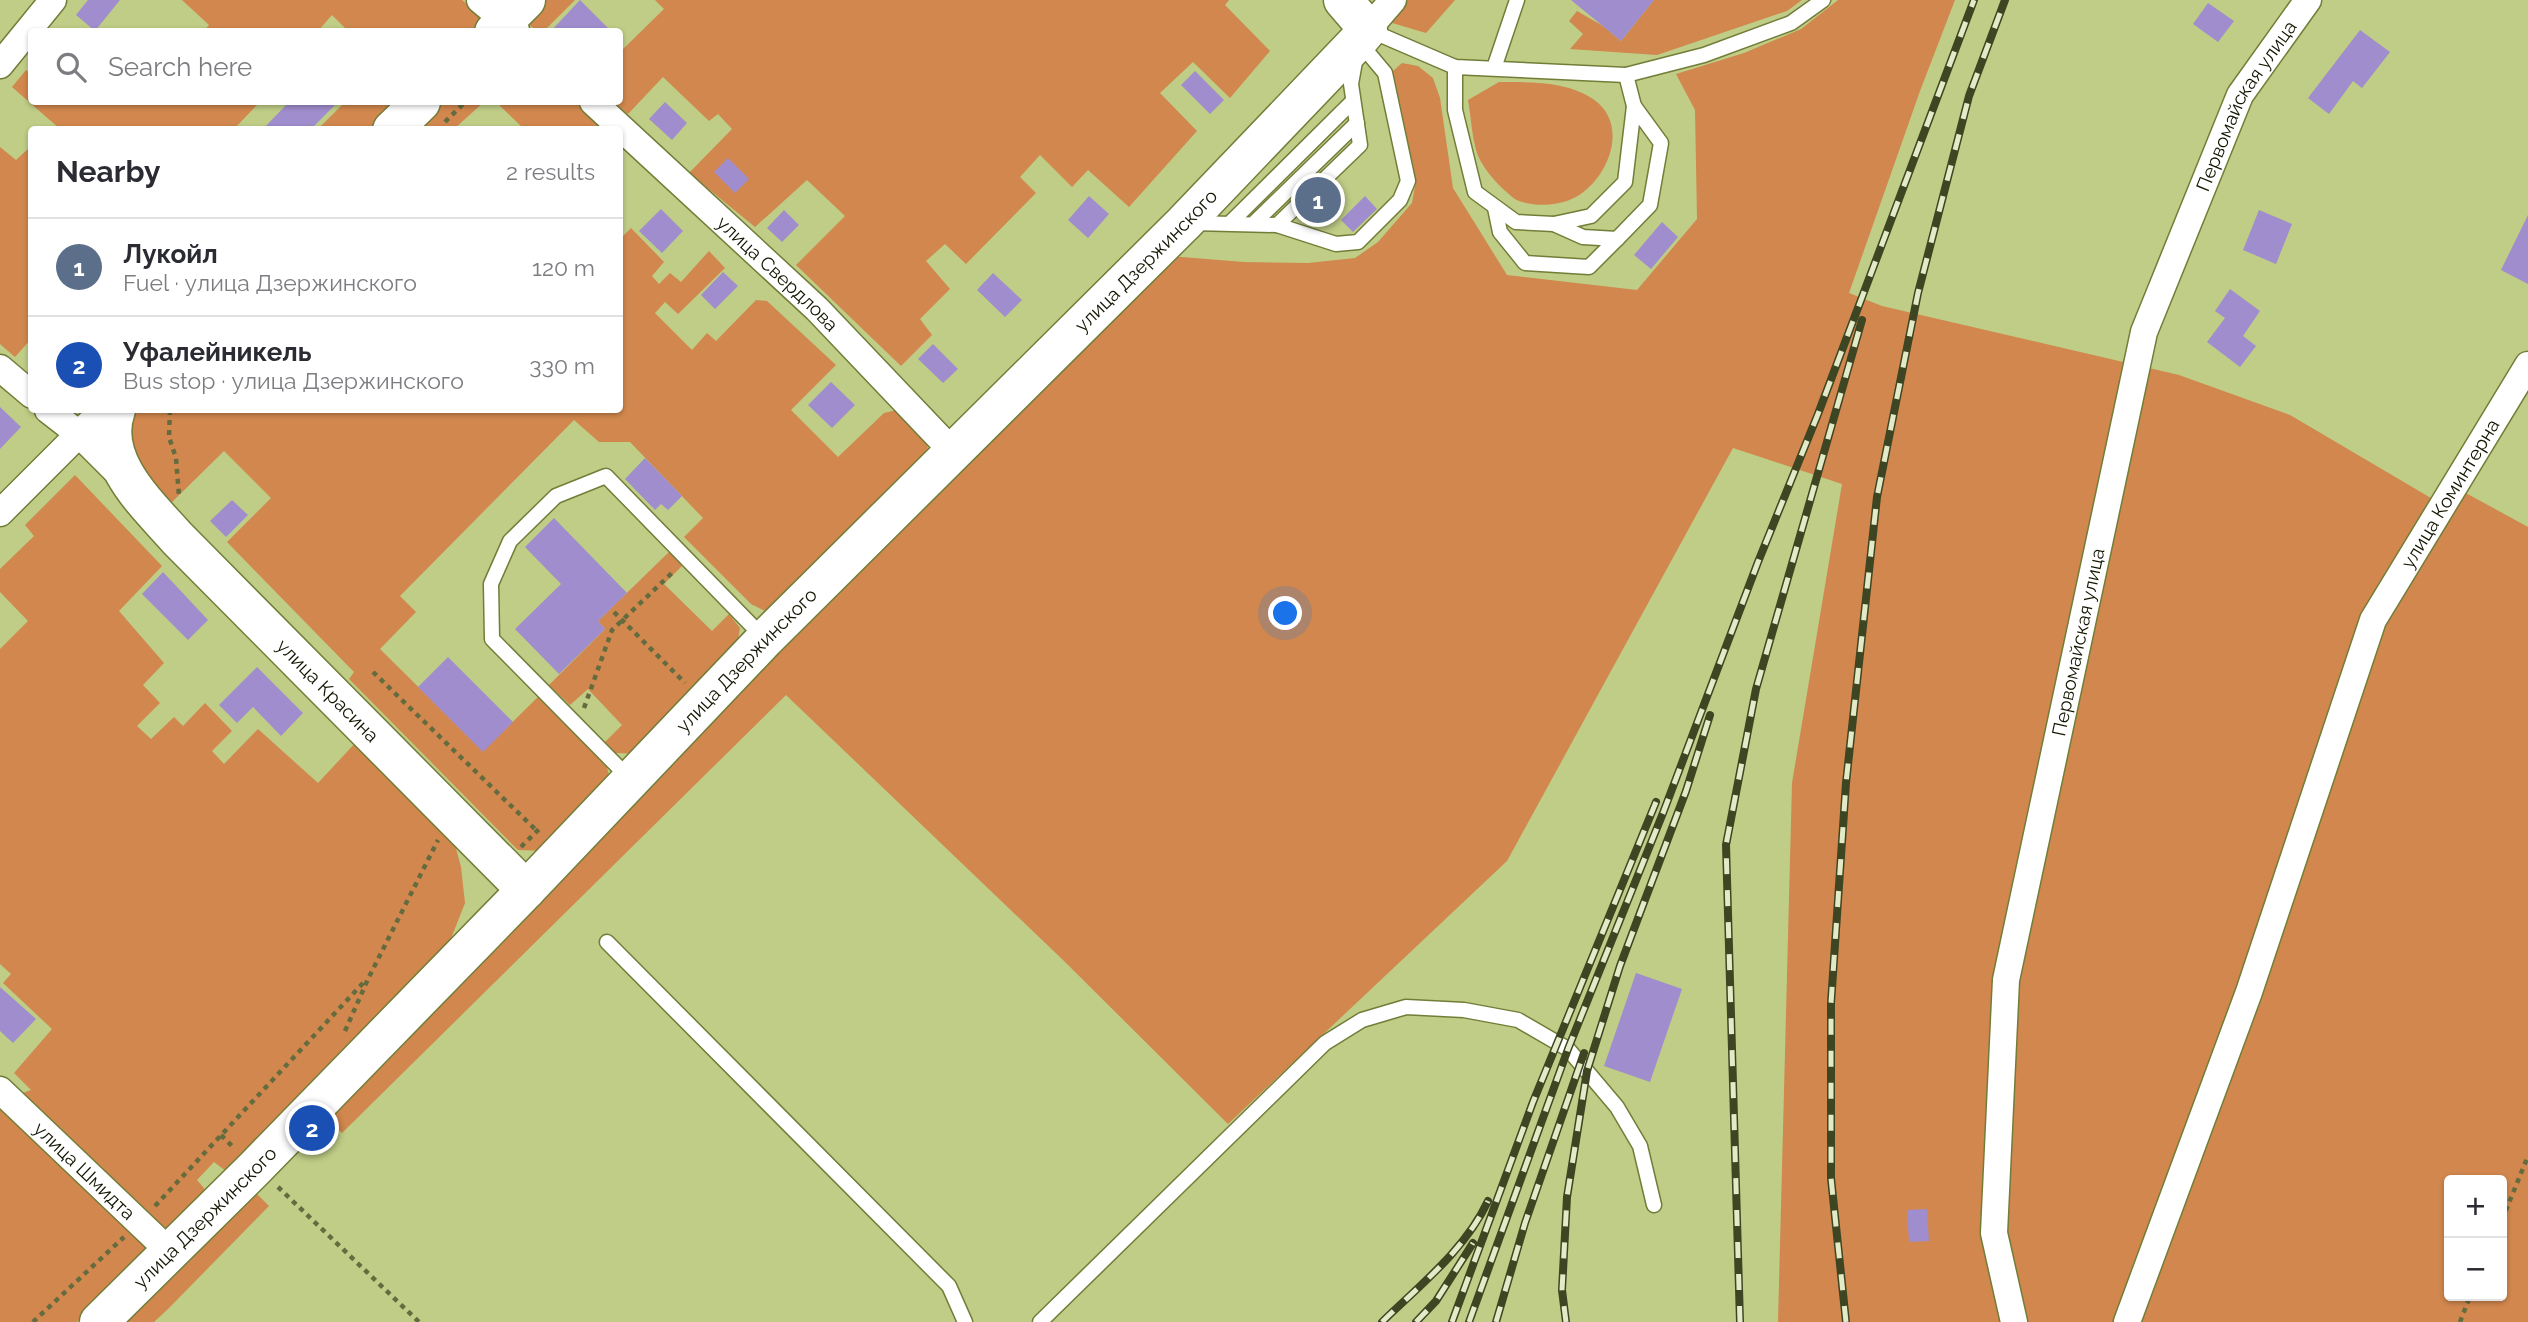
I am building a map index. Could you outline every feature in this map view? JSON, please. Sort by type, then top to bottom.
[{"type":"main road","points":[[1343,0],[1363,35]]},
{"type":"main road","name":"улица Дзержинского","points":[[99,1322],[254,1169],[526,890],[765,639],[1184,223],[1363,35]]},
{"type":"main road","points":[[396,126],[418,105]]},
{"type":"main road","name":"улица Красина","points":[[115,413],[112,438],[120,465],[134,488],[177,538],[526,890]]},
{"type":"street","points":[[30,28],[53,0]]},
{"type":"street","name":"улица Дзержинского","points":[[1363,35],[1393,0]]},
{"type":"street","name":"Первомайская улица","points":[[2014,1322],[1994,1233],[2006,980],[2144,332],[2240,95],[2308,0]]},
{"type":"street","points":[[0,65],[28,31]]},
{"type":"street","name":"улица Свердлова","points":[[596,105],[619,126]]},
{"type":"street","name":"улица Свердлова","points":[[623,130],[817,309],[954,453]]},
{"type":"street","name":"улица Коминтерна","points":[[2127,1322],[2249,992],[2374,620],[2528,365]]},
{"type":"street","points":[[0,368],[28,392]]},
{"type":"street","points":[[52,413],[79,434],[134,488]]},
{"type":"street","points":[[0,513],[100,413]]},
{"type":"street","name":"улица Шмидта","points":[[0,1090],[170,1252]]},
{"type":"lane","points":[[1494,68],[1517,0]]},
{"type":"lane","points":[[1363,35],[1455,67],[1626,75],[1703,55],[1791,23],[1823,0]]},
{"type":"lane","points":[[1277,226],[1360,145],[1351,84],[1363,35]]},
{"type":"lane","points":[[1184,223],[1277,226],[1336,244],[1357,242],[1400,200],[1408,181],[1385,74],[1363,35]]},
{"type":"lane","points":[[1455,67],[1455,110],[1475,192],[1516,222],[1554,224],[1591,216],[1625,181],[1634,106],[1626,75]]},
{"type":"lane","points":[[1230,223],[1353,101]]},
{"type":"lane","points":[[1495,208],[1500,232],[1525,263],[1590,267],[1650,205],[1661,143],[1634,106]]},
{"type":"lane","points":[[1253,224],[1357,123]]},
{"type":"lane","points":[[1554,224],[1583,237],[1617,239]]},
{"type":"lane","points":[[631,780],[492,639],[491,584],[510,541],[556,496],[606,476],[765,639]]},
{"type":"lane","points":[[607,942],[949,1286],[965,1322]]},
{"type":"lane","points":[[1040,1322],[1325,1043],[1363,1020],[1406,1007],[1464,1010],[1518,1020],[1568,1049],[1616,1107],[1640,1146],[1654,1205]]},
{"type":"path","points":[[441,126],[463,105]]},
{"type":"path","points":[[170,413],[169,437],[176,458],[183,517],[177,538]]},
{"type":"path","points":[[577,725],[612,630],[685,559]]},
{"type":"path","points":[[614,612],[686,684]]},
{"type":"path","points":[[373,672],[537,831]]},
{"type":"path","points":[[342,1037],[440,835]]},
{"type":"path","points":[[33,1322],[139,1223],[368,979]]},
{"type":"path","points":[[221,1135],[254,1169],[288,1194],[419,1322]]},
{"type":"path","points":[[2507,1208],[2528,1156]]},
{"type":"path","points":[[2460,1322],[2468,1301]]},
{"type":"shaded area","points":[[182,0],[462,0],[487,21],[480,28],[345,28],[332,15],[321,28],[206,28],[209,25]]},
{"type":"shaded area","points":[[545,0],[575,0],[547,28],[533,28],[524,21]]},
{"type":"shaded area","points":[[655,0],[1229,0],[1225,5],[1270,51],[1230,98],[1193,62],[1160,93],[1197,131],[1129,207],[1088,170],[1072,187],[1040,155],[1020,177],[1036,193],[966,264],[945,244],[926,261],[950,289],[920,319],[932,335],[901,366],[796,265],[845,216],[807,180],[755,227],[689,173],[732,129],[718,114],[709,121],[663,77],[628,114],[617,105],[623,105],[623,49],[664,9]]},
{"type":"shaded area","points":[[1408,0],[1455,0],[1426,33],[1389,22]]},
{"type":"shaded area","points":[[1654,0],[1802,0],[1787,11],[1657,55],[1570,49],[1583,34],[1569,21],[1577,11],[1603,26],[1621,41]]},
{"type":"shaded area","points":[[1838,0],[1955,0],[1849,293],[1882,306],[2179,375],[2290,415],[2453,511],[2464,492],[2528,527],[2528,1322],[1778,1322],[1792,783],[1842,484],[1733,448],[1507,861],[1228,1124],[1063,960],[786,695],[342,1133],[323,1115],[1169,256],[1244,262],[1308,263],[1355,258],[1378,242],[1412,203],[1416,181],[1393,71],[1402,63],[1418,66],[1433,78],[1440,98],[1453,188],[1507,275],[1637,290],[1697,219],[1695,110],[1676,74],[1744,53],[1801,29]]},
{"type":"shaded area","points":[[26,70],[28,72],[28,101],[12,87]]},
{"type":"shaded area","points":[[1499,82],[1548,84],[1572,89],[1593,99],[1604,110],[1611,122],[1611,150],[1606,164],[1588,188],[1576,197],[1562,202],[1533,204],[1515,199],[1491,176],[1477,153],[1468,100]]},
{"type":"shaded area","points":[[33,105],[257,105],[237,126],[57,126]]},
{"type":"shaded area","points":[[342,105],[402,105],[379,126],[321,126]]},
{"type":"shaded area","points":[[436,105],[481,105],[457,126],[414,126]]},
{"type":"shaded area","points":[[499,105],[582,105],[607,126],[521,126]]},
{"type":"shaded area","points":[[0,147],[16,160],[28,149],[28,342],[15,357],[0,344]]},
{"type":"shaded area","points":[[631,228],[664,262],[652,276],[659,284],[670,273],[681,282],[709,251],[725,268],[678,314],[665,302],[655,313],[692,350],[707,333],[716,341],[756,300],[767,301],[836,365],[791,410],[838,457],[884,413],[897,410],[928,444],[926,463],[773,615],[751,604],[684,537],[703,518],[630,442],[599,442],[574,420],[400,596],[416,612],[380,649],[483,751],[539,696],[606,762],[611,785],[545,851],[518,850],[349,679],[354,672],[227,542],[271,498],[224,451],[168,506],[143,480],[129,430],[134,413],[623,413],[623,236]]},
{"type":"shaded area","points":[[75,475],[162,566],[119,611],[164,663],[143,685],[160,703],[137,726],[151,739],[174,717],[183,726],[205,703],[232,731],[212,751],[224,764],[258,729],[318,783],[358,740],[452,834],[461,867],[465,903],[448,946],[227,1172],[214,1162],[197,1180],[208,1193],[77,1322],[0,1322],[0,1101],[31,1090],[14,1073],[52,1029],[3,983],[11,974],[0,964],[0,649],[28,621],[0,592],[0,569],[34,536],[25,525]]},
{"type":"shaded area","points":[[669,552],[682,566],[664,584],[712,631],[729,614],[740,628],[735,658],[643,754],[615,753],[605,742],[622,725],[588,689],[570,705],[549,685],[605,629],[598,621]]},
{"type":"shaded area","points":[[256,1193],[269,1206],[169,1308],[154,1322],[123,1322]]},
{"type":"building","points":[[88,0],[120,0],[97,28],[91,28],[76,15]]},
{"type":"building","points":[[580,0],[608,28],[554,28]]},
{"type":"building","points":[[1571,0],[1654,0],[1621,41]]},
{"type":"building","points":[[2208,3],[2234,21],[2218,42],[2193,24]]},
{"type":"building","points":[[2360,30],[2390,52],[2362,88],[2353,81],[2329,114],[2308,98]]},
{"type":"building","points":[[1195,71],[1224,100],[1210,114],[1181,85]]},
{"type":"building","points":[[665,102],[687,123],[672,140],[649,119]]},
{"type":"building","points":[[286,105],[335,105],[314,126],[266,126]]},
{"type":"building","points":[[728,158],[749,179],[735,193],[714,172]]},
{"type":"building","points":[[1089,196],[1109,214],[1088,238],[1068,220]]},
{"type":"building","points":[[1365,196],[1377,209],[1353,232],[1341,220]]},
{"type":"building","points":[[661,209],[683,231],[662,253],[639,231]]},
{"type":"building","points":[[784,210],[799,225],[782,242],[767,228]]},
{"type":"building","points":[[2259,210],[2292,224],[2276,264],[2243,250]]},
{"type":"building","points":[[2528,215],[2528,284],[2501,270]]},
{"type":"building","points":[[1662,222],[1678,237],[1651,269],[1634,255]]},
{"type":"building","points":[[723,272],[738,286],[715,309],[701,295]]},
{"type":"building","points":[[993,273],[1022,300],[1005,317],[977,290]]},
{"type":"building","points":[[2230,289],[2260,311],[2243,336],[2256,346],[2240,367],[2207,342],[2225,318],[2215,311]]},
{"type":"building","points":[[933,344],[958,369],[943,383],[918,359]]},
{"type":"building","points":[[831,382],[855,405],[832,428],[808,405]]},
{"type":"building","points":[[0,407],[21,427],[0,449]]},
{"type":"building","points":[[645,458],[682,496],[668,510],[661,504],[655,510],[625,479]]},
{"type":"building","points":[[232,500],[248,515],[226,537],[210,521]]},
{"type":"building","points":[[554,518],[627,593],[598,621],[605,629],[559,674],[515,629],[561,584],[525,547]]},
{"type":"building","points":[[163,572],[208,620],[188,640],[142,594]]},
{"type":"building","points":[[448,657],[513,722],[483,752],[418,687]]},
{"type":"building","points":[[257,667],[303,713],[281,736],[253,707],[237,723],[219,705]]},
{"type":"building","points":[[1636,973],[1682,989],[1650,1082],[1604,1066]]},
{"type":"building","points":[[0,987],[36,1019],[13,1043],[0,1031]]},
{"type":"building","points":[[1927,1209],[1929,1241],[1909,1242],[1907,1210]]},
{"type":"railway","points":[[1469,1322],[1568,1049],[1818,414],[1974,0]]},
{"type":"railway","points":[[1846,1322],[1831,1178],[1831,1003],[1846,783],[1877,497],[1918,293],[1969,96],[2005,0]]},
{"type":"railway","points":[[1740,1322],[1726,845],[1756,689],[1862,320]]},
{"type":"railway","points":[[1566,1322],[1562,1290],[1567,1197],[1587,1071],[1620,966],[1686,791],[1710,715]]},
{"type":"railway","points":[[1452,1322],[1533,1102],[1656,802]]},
{"type":"railway","points":[[1496,1322],[1525,1223],[1584,1053]]},
{"type":"railway","points":[[1382,1322],[1454,1251],[1488,1201]]},
{"type":"railway","points":[[1416,1322],[1436,1301],[1473,1243]]},
{"type":"place","name":"Лукойл","points":[[1318,200]]},
{"type":"place","name":"Уфалейникель","points":[[312,1128]]}]
